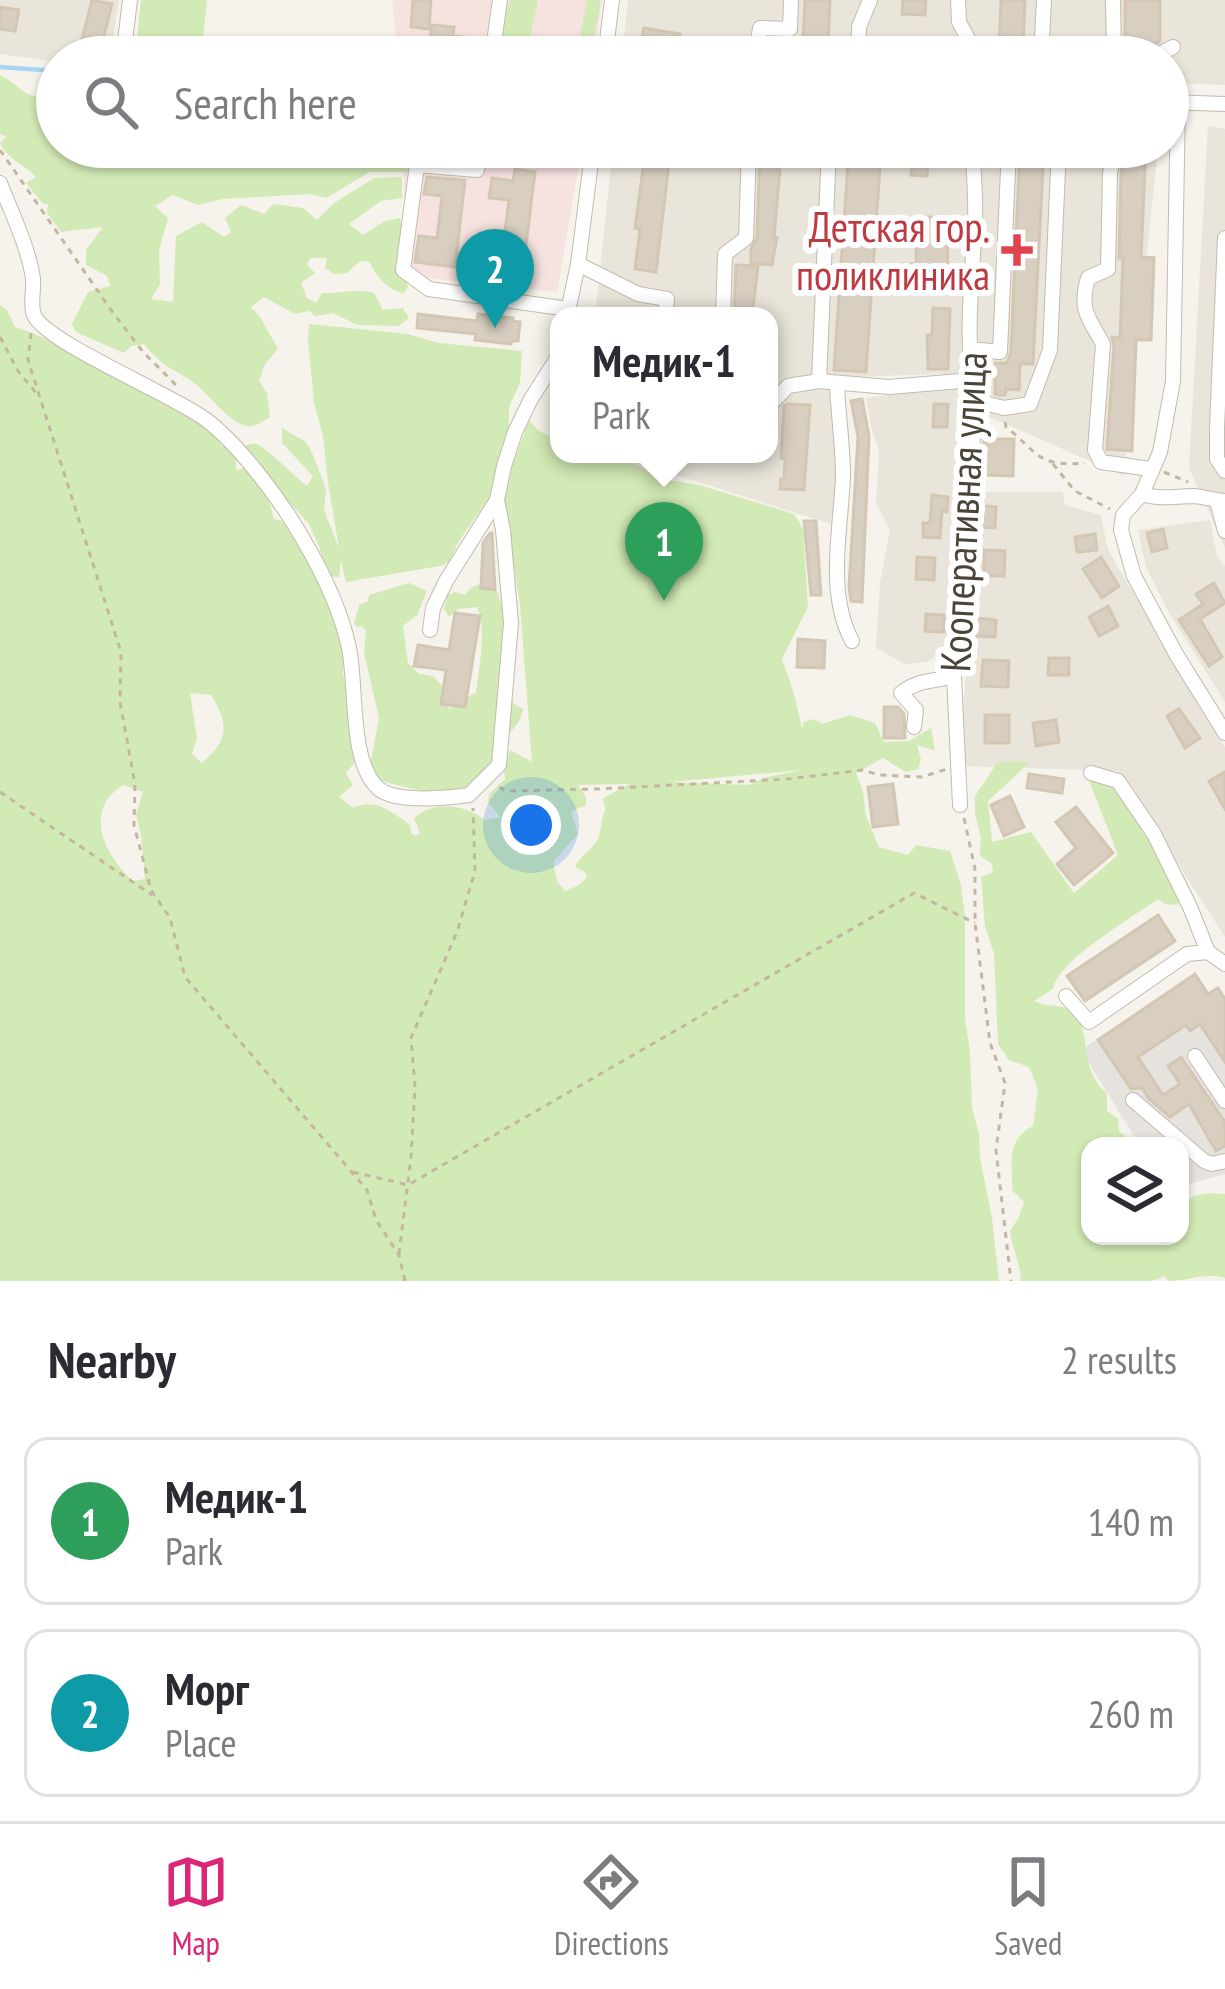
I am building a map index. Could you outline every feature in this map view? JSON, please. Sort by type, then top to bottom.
[{"type":"street","points":[[126,36],[130,0]]},
{"type":"street","points":[[495,36],[500,0]]},
{"type":"street","points":[[608,36],[612,0]]},
{"type":"street","points":[[759,36],[760,28],[790,29],[791,0]]},
{"type":"street","points":[[859,36],[870,0]]},
{"type":"street","points":[[958,0],[959,22],[966,36]]},
{"type":"street","points":[[1042,36],[1044,0]]},
{"type":"street","points":[[1113,0],[1114,36]]},
{"type":"street","points":[[1189,103],[1225,104]]},
{"type":"street","points":[[417,168],[403,270],[429,289],[550,309]]},
{"type":"street","points":[[568,307],[590,168]]},
{"type":"street","points":[[722,307],[725,254],[746,238],[748,168]]},
{"type":"street","points":[[819,381],[829,168]]},
{"type":"street","name":"Кооперативная улица","points":[[961,805],[954,676],[976,401],[971,380],[974,168]]},
{"type":"street","points":[[971,349],[1000,352],[1008,168]]},
{"type":"street","points":[[976,401],[1004,408],[1030,404],[1050,350],[1058,168]]},
{"type":"street","points":[[1111,168],[1108,269],[1088,278],[1084,295],[1089,325],[1103,344],[1095,450],[1101,462],[1150,469]]},
{"type":"street","points":[[1173,168],[1173,381],[1160,452],[1142,494],[1123,515],[1120,530],[1135,576],[1176,655],[1225,733]]},
{"type":"street","points":[[0,183],[22,238],[33,279],[33,314],[40,324],[65,344],[205,419],[259,477],[296,527],[326,578],[349,646],[360,747],[368,776],[382,793],[410,798],[469,795],[499,765],[512,623],[497,500]]},
{"type":"street","points":[[1225,238],[1217,459],[1225,471]]},
{"type":"street","points":[[578,264],[638,294],[667,299],[666,307]]},
{"type":"street","points":[[430,630],[433,608],[446,581],[497,500],[515,432],[550,369]]},
{"type":"street","points":[[778,397],[788,386],[819,381],[889,387],[971,380]]},
{"type":"street","points":[[837,383],[843,470],[836,587],[852,641]]},
{"type":"street","points":[[1142,494],[1221,501],[1225,531]]},
{"type":"street","points":[[914,727],[916,710],[902,694],[917,682],[954,676]]},
{"type":"street","points":[[1091,773],[1118,782],[1154,834],[1208,952],[1225,964]]},
{"type":"street","points":[[1066,996],[1089,1022],[1187,954],[1208,952]]},
{"type":"street","points":[[1195,1056],[1225,1101]]},
{"type":"street","points":[[1133,1100],[1204,1161],[1225,1161]]},
{"type":"path","points":[[0,150],[142,352],[178,386]]},
{"type":"path","points":[[33,314],[28,360],[121,652],[120,702],[135,784],[134,826],[151,890],[170,919],[185,977],[367,1190],[376,1220],[399,1256],[405,1281]]},
{"type":"path","points":[[0,337],[40,399]]},
{"type":"path","points":[[1004,408],[1006,427],[1032,454],[1052,462],[1101,462]]},
{"type":"path","points":[[1052,462],[1075,490],[1123,515]]},
{"type":"path","points":[[1150,469],[1176,475],[1201,496]]},
{"type":"path","points":[[487,780],[506,791],[598,789],[863,770],[922,776],[957,765]]},
{"type":"path","points":[[0,792],[155,897]]},
{"type":"path","points":[[399,1256],[415,1087],[411,1038],[457,932],[475,871],[469,795]]},
{"type":"path","points":[[961,805],[975,868],[989,1043],[1005,1083],[996,1150],[1011,1281]]},
{"type":"path","points":[[351,1171],[408,1185],[914,893],[976,922]]},
{"type":"shaded area","points":[[0,0],[119,0],[113,36],[36,36],[36,59],[0,54]]},
{"type":"shaded area","points":[[392,0],[602,0],[597,36],[396,36]]},
{"type":"shaded area","points":[[628,0],[1225,0],[1225,85],[1189,84],[1189,36],[624,36]]},
{"type":"shaded area","points":[[1208,126],[1225,129],[1225,548],[1189,468]]},
{"type":"shaded area","points":[[403,168],[578,168],[557,292],[409,276]]},
{"type":"shaded area","points":[[611,168],[1156,168],[1124,476],[976,411],[976,373],[844,377],[834,525],[638,463],[778,463],[778,307],[596,307]]},
{"type":"shaded area","points":[[963,385],[949,651],[926,662],[904,664],[876,648],[880,583],[890,530],[876,503],[879,449],[866,398]]},
{"type":"shaded area","points":[[977,492],[1063,492],[1065,505],[1101,515],[1108,550],[1225,747],[1225,937],[1118,771],[960,766]]},
{"type":"shaded area","points":[[1210,520],[1217,556],[1225,566],[1225,702],[1168,611],[1146,567],[1138,530]]},
{"type":"shaded area","points":[[1195,974],[1208,993],[1218,988],[1225,999],[1225,1174],[1189,1184],[1189,1137],[1134,1137],[1081,1050]]},
{"type":"green space","points":[[141,0],[207,0],[203,36],[137,36]]},
{"type":"green space","points":[[511,0],[538,0],[530,36],[498,36],[500,20]]},
{"type":"green space","points":[[587,0],[600,0],[594,36],[580,36]]},
{"type":"green space","points":[[0,75],[36,96],[36,168],[422,168],[370,172],[326,198],[310,194],[198,205],[173,195],[155,206],[168,218],[159,250],[160,284],[151,299],[173,302],[176,236],[202,222],[224,237],[231,232],[225,218],[241,205],[264,214],[273,204],[303,208],[317,220],[334,203],[374,178],[402,177],[402,198],[381,201],[349,224],[363,235],[400,218],[408,287],[403,294],[383,282],[370,262],[360,261],[347,273],[334,274],[325,268],[327,258],[310,258],[307,265],[315,273],[301,283],[307,298],[316,303],[322,293],[374,293],[383,310],[403,308],[409,318],[399,326],[357,325],[333,313],[295,314],[264,297],[251,307],[278,349],[259,381],[267,393],[270,417],[247,426],[144,344],[124,353],[76,332],[72,324],[88,292],[110,286],[107,276],[86,265],[86,250],[103,227],[61,232],[47,213],[48,204],[26,183],[36,177],[9,155],[0,143],[6,137],[0,134]]},
{"type":"green space","points":[[0,305],[15,327],[128,378],[152,398],[191,416],[230,448],[236,470],[245,468],[268,497],[274,519],[290,529],[311,565],[344,649],[343,676],[349,687],[348,722],[356,761],[346,773],[353,785],[339,797],[353,808],[368,804],[390,811],[410,825],[416,836],[420,833],[414,818],[431,808],[468,810],[485,820],[500,817],[488,802],[489,794],[505,779],[510,750],[532,762],[520,605],[502,494],[529,420],[550,436],[550,463],[632,463],[662,479],[699,485],[794,514],[803,529],[808,607],[782,659],[802,729],[804,722],[814,719],[822,724],[850,715],[875,723],[884,742],[909,741],[931,728],[935,751],[917,745],[918,769],[906,772],[883,758],[856,773],[879,847],[908,855],[916,845],[950,851],[961,885],[972,1108],[999,1281],[0,1281]],"holes":[[[190,693],[211,695],[223,724],[221,740],[202,763],[192,754],[197,739]],[[804,770],[749,785],[670,782]],[[629,784],[602,799],[606,808],[599,836],[575,867],[587,877],[565,891],[553,862],[578,834],[571,812],[586,805],[578,785]],[[123,785],[143,792],[136,814],[145,879],[133,881],[114,859],[102,834],[103,808]]]},
{"type":"green space","points":[[309,324],[522,351],[520,383],[509,407],[509,426],[491,495],[449,562],[346,582],[341,560],[339,577],[326,576],[309,524],[263,474],[245,446],[260,445],[307,486],[313,476],[282,443],[282,428],[306,442],[326,489],[324,510],[339,548],[314,402]]},
{"type":"green space","points":[[409,583],[427,591],[417,615],[403,626],[408,663],[442,686],[449,709],[476,692],[482,637],[477,607],[459,609],[449,617],[444,609],[447,595],[465,595],[480,584],[497,592],[505,613],[504,703],[523,709],[522,715],[488,772],[474,784],[449,792],[382,781],[370,765],[379,718],[364,653],[366,631],[354,623],[359,605],[369,595]]},
{"type":"green space","points":[[997,763],[1029,763],[988,801],[992,842],[1031,832],[1074,893],[1118,855],[1086,773],[1127,798],[1141,816],[1150,841],[1169,853],[1189,887],[1176,905],[1158,899],[1098,940],[1069,965],[1053,989],[1034,1001],[1068,1009],[1079,1018],[1092,1072],[1107,1093],[1107,1111],[1118,1119],[1119,1131],[1126,1137],[1081,1137],[1081,1245],[1189,1245],[1189,1199],[1225,1194],[1225,1278],[1021,1281],[1010,1231],[1024,1202],[1012,1190],[1012,1153],[1018,1138],[1033,1126],[1038,1089],[1029,1067],[1009,1060],[998,1044],[994,954],[985,926],[981,877],[993,872],[992,864],[980,856],[975,814],[975,796]]},
{"type":"building","points":[[92,0],[112,4],[104,36],[83,36]]},
{"type":"building","points":[[413,0],[431,0],[429,29],[411,27]]},
{"type":"building","points":[[805,0],[830,0],[828,36],[803,36]]},
{"type":"building","points":[[903,0],[926,0],[925,15],[902,14]]},
{"type":"building","points":[[1001,0],[1025,0],[1024,36],[999,36]]},
{"type":"building","points":[[1125,0],[1160,0],[1160,36],[1125,36]]},
{"type":"building","points":[[0,7],[19,10],[15,31],[0,29]]},
{"type":"building","points":[[432,25],[454,27],[453,36],[431,36]]},
{"type":"building","points":[[644,28],[680,34],[680,36],[642,36]]},
{"type":"building","points":[[643,168],[668,168],[656,272],[635,269],[640,229],[635,228]]},
{"type":"building","points":[[759,168],[777,168],[772,265],[751,263],[757,238]]},
{"type":"building","points":[[848,168],[880,168],[866,372],[834,370]]},
{"type":"building","points":[[912,168],[927,168],[927,176],[911,175]]},
{"type":"building","points":[[1019,168],[1043,168],[1033,364],[1020,364],[1019,390],[995,394],[995,363],[1007,363]]},
{"type":"building","points":[[1122,168],[1145,168],[1141,257],[1154,258],[1151,340],[1136,340],[1132,451],[1107,449],[1112,337],[1120,338]]},
{"type":"building","points":[[515,169],[535,172],[522,277],[477,272],[480,253],[502,255],[509,200],[489,198],[492,178],[513,181]]},
{"type":"building","points":[[427,177],[465,180],[455,267],[415,262],[419,236],[437,238],[442,196],[424,194]]},
{"type":"building","points":[[917,217],[947,217],[948,279],[917,277],[917,285],[901,285],[901,264],[916,264]]},
{"type":"building","points":[[736,265],[758,266],[753,307],[734,307]]},
{"type":"building","points":[[933,308],[950,309],[948,369],[928,369],[927,335],[932,335]]},
{"type":"building","points":[[418,314],[477,321],[478,314],[513,318],[520,322],[518,341],[475,340],[476,334],[417,328]]},
{"type":"building","points":[[862,399],[869,436],[862,602],[851,601],[849,587],[858,437],[851,401]]},
{"type":"building","points":[[787,404],[810,405],[804,490],[780,489]]},
{"type":"building","points":[[934,404],[948,404],[947,427],[933,427]]},
{"type":"building","points":[[984,439],[1014,439],[1013,476],[981,475]]},
{"type":"building","points":[[932,495],[948,497],[940,538],[923,537],[923,523],[930,523]]},
{"type":"building","points":[[983,506],[996,507],[995,528],[982,527]]},
{"type":"building","points":[[804,521],[816,521],[821,595],[811,595]]},
{"type":"building","points":[[1163,529],[1167,548],[1152,552],[1147,533]]},
{"type":"building","points":[[490,533],[495,590],[481,588],[483,543]]},
{"type":"building","points":[[1095,534],[1097,550],[1077,552],[1075,537]]},
{"type":"building","points":[[984,550],[1005,551],[1004,576],[984,576]]},
{"type":"building","points":[[917,557],[935,558],[934,580],[916,579]]},
{"type":"building","points":[[1101,557],[1119,586],[1102,598],[1083,569]]},
{"type":"building","points":[[1214,583],[1225,603],[1200,619],[1222,657],[1209,666],[1179,620],[1203,604],[1196,594]]},
{"type":"building","points":[[1108,606],[1118,626],[1099,636],[1089,617]]},
{"type":"building","points":[[455,613],[480,616],[465,707],[441,704],[446,670],[414,666],[418,645],[449,650]]},
{"type":"building","points":[[926,614],[944,615],[944,632],[925,631]]},
{"type":"building","points":[[977,618],[996,620],[995,637],[975,636]]},
{"type":"building","points":[[798,639],[825,641],[824,668],[797,667]]},
{"type":"building","points":[[1049,658],[1069,658],[1069,675],[1048,675]]},
{"type":"building","points":[[983,660],[1009,661],[1008,687],[981,686]]},
{"type":"building","points":[[884,707],[898,707],[904,714],[905,738],[884,738]]},
{"type":"building","points":[[1179,709],[1200,738],[1185,748],[1167,716]]},
{"type":"building","points":[[985,715],[1009,715],[1009,743],[985,743]]},
{"type":"building","points":[[1056,720],[1059,742],[1036,746],[1033,723]]},
{"type":"building","points":[[1225,772],[1225,809],[1209,781]]},
{"type":"building","points":[[1029,774],[1064,779],[1062,793],[1027,788]]},
{"type":"building","points":[[893,784],[898,824],[873,827],[868,787]]},
{"type":"building","points":[[1010,796],[1024,827],[1004,836],[991,805]]},
{"type":"building","points":[[1076,807],[1113,853],[1074,885],[1057,864],[1076,848],[1056,822]]},
{"type":"building","points":[[1158,915],[1175,941],[1085,1001],[1067,976]]},
{"type":"building","points":[[1195,974],[1208,994],[1218,988],[1225,999],[1225,1062],[1200,1024],[1190,1031],[1186,1025],[1138,1057],[1163,1095],[1180,1084],[1168,1066],[1181,1057],[1225,1122],[1225,1146],[1216,1151],[1189,1104],[1170,1117],[1142,1088],[1131,1089],[1098,1040]]},
{"type":"waterway","points":[[0,67],[36,70]]},
{"type":"place","name":"Детская гор. поликлиника","points":[[1017,250]]},
{"type":"place","name":"Морг","points":[[495,328]]},
{"type":"place","name":"Медик-1","points":[[664,601]]}]
